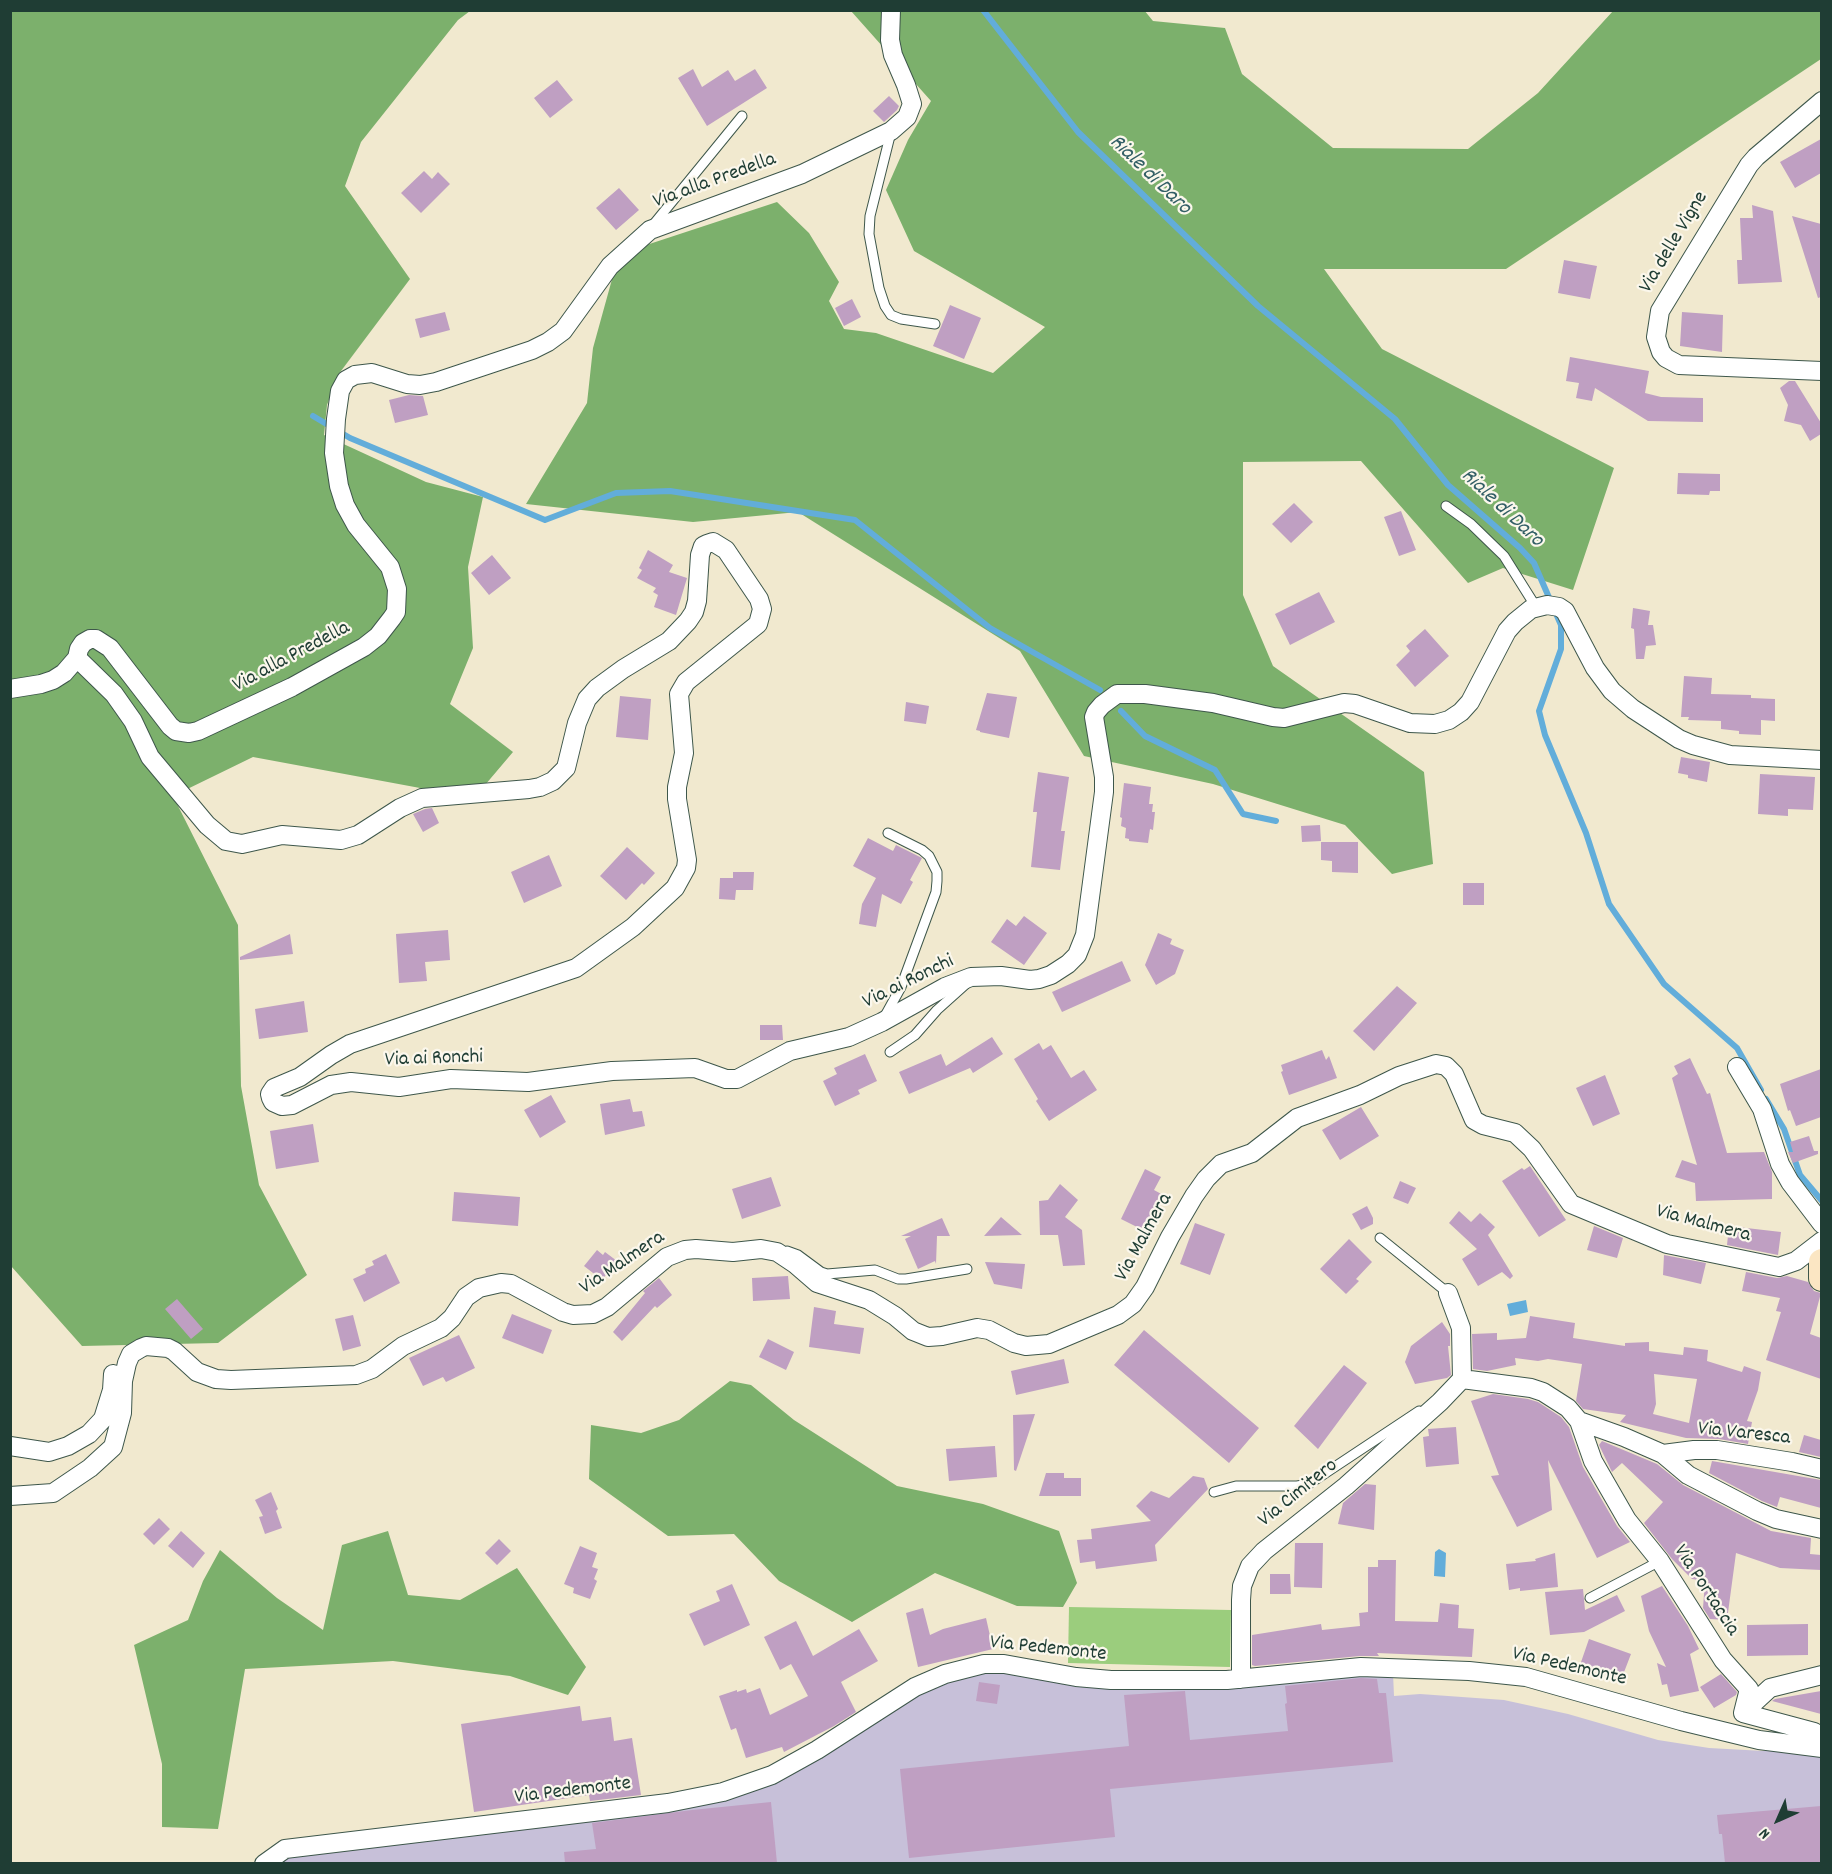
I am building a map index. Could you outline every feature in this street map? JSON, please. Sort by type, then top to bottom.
[{"type":"street","name":"Via alla Predella","points":[[10,689],[53,680],[64,673],[77,658],[79,649],[90,639],[104,643],[120,660],[170,726],[176,731],[189,733],[198,731],[292,687],[364,647],[378,636],[396,612],[397,589],[390,567],[356,525],[345,505],[339,486],[334,453],[337,410],[342,384],[355,375],[372,373],[407,384],[420,385],[436,382],[532,350],[563,331],[610,266],[650,230],[802,174],[891,131],[907,117],[912,104],[893,55],[890,40],[891,10]]},
{"type":"street","name":"Via delle Vigne","points":[[1821,101],[1756,156],[1749,165],[1664,303],[1658,318],[1656,337],[1661,352],[1666,358],[1679,365],[1821,370]]},
{"type":"street","name":"Via ai Ronchi","points":[[77,658],[114,694],[133,722],[150,757],[207,825],[226,841],[242,844],[282,835],[350,839],[400,808],[422,798],[529,789],[540,787],[553,780],[566,768],[577,723],[587,699],[606,682],[669,641],[694,612],[697,601],[698,566],[703,546],[712,542],[720,545],[732,556],[759,599],[762,617],[753,630],[686,682],[679,694],[684,753],[677,787],[677,799],[687,864],[675,888],[633,927],[576,968],[350,1044],[300,1077],[277,1086],[271,1091],[271,1098],[278,1105],[287,1106],[331,1085],[351,1082],[399,1087],[451,1079],[528,1082],[612,1071],[694,1068],[726,1079],[737,1079],[790,1051],[849,1037],[882,1022],[945,987],[971,977],[1040,979],[1051,975],[1068,964],[1082,944],[1085,935],[1104,792],[1104,777],[1094,717],[1112,696],[1124,693],[1145,694],[1213,703],[1284,718],[1344,703],[1355,704],[1410,723],[1435,724],[1449,720],[1470,702],[1507,631],[1522,615],[1547,606]]},
{"type":"street","points":[[1547,606],[1570,618],[1595,668],[1612,692],[1633,709],[1679,739],[1693,745],[1730,754],[1821,760]]},
{"type":"street","name":"Via Malmera","points":[[131,1354],[146,1346],[168,1348],[204,1376],[223,1380],[356,1374],[372,1369],[404,1346],[441,1328],[472,1292],[488,1285],[512,1284],[553,1308],[573,1315],[585,1316],[607,1307],[667,1257],[685,1250],[696,1249],[733,1252],[761,1249],[781,1254],[817,1283],[869,1300],[922,1336],[933,1338],[968,1329],[982,1328],[1026,1346],[1049,1344],[1118,1315],[1133,1304],[1145,1287],[1194,1196],[1210,1174],[1221,1164],[1252,1153],[1297,1118],[1360,1095],[1399,1076],[1441,1064],[1454,1074],[1474,1120],[1483,1125],[1515,1133],[1532,1149],[1570,1204],[1667,1244],[1779,1267],[1796,1261],[1821,1241]]},
{"type":"street","points":[[1737,1067],[1762,1109],[1780,1164],[1790,1182],[1821,1224]]},
{"type":"street","points":[[1821,1262],[1821,1278]]},
{"type":"street","points":[[1448,1293],[1461,1328],[1462,1379],[1531,1388],[1543,1392],[1568,1408],[1579,1421],[1664,1454],[1688,1475],[1757,1511],[1776,1519],[1821,1529]]},
{"type":"street","points":[[10,1446],[49,1452],[68,1446],[89,1434],[103,1419],[112,1390],[114,1365],[123,1354],[131,1354],[123,1381],[122,1413],[113,1447],[90,1468],[53,1493],[10,1496]]},
{"type":"street","name":"Via Cimitero","points":[[1241,1679],[1241,1593],[1245,1574],[1250,1566],[1264,1551],[1346,1486],[1440,1402],[1462,1379]]},
{"type":"street","name":"Via Portaccia","points":[[1579,1421],[1593,1461],[1621,1510],[1660,1561],[1723,1660],[1749,1689],[1743,1713]]},
{"type":"street","name":"Via Varesca","points":[[1664,1454],[1717,1450],[1792,1462],[1821,1470]]},
{"type":"street","name":"Via Pedemonte","points":[[264,1863],[285,1850],[668,1803],[723,1792],[772,1775],[817,1750],[915,1687],[945,1674],[984,1664],[1004,1664],[1076,1677],[1110,1680],[1241,1679],[1361,1666],[1469,1671],[1526,1677],[1681,1721],[1759,1740],[1821,1748]]},
{"type":"street","points":[[1743,1713],[1770,1688],[1821,1675]]},
{"type":"street","points":[[1743,1713],[1814,1732],[1821,1737]]},
{"type":"lane","points":[[650,230],[742,116]]},
{"type":"lane","points":[[891,131],[870,216],[869,234],[879,288],[885,306],[891,315],[901,319],[935,324]]},
{"type":"lane","points":[[1446,506],[1471,524],[1504,556],[1547,606]]},
{"type":"lane","points":[[882,1022],[901,987],[936,892],[937,881],[937,872],[929,856],[888,832]]},
{"type":"lane","points":[[890,1052],[915,1035],[937,1010],[966,985],[971,977]]},
{"type":"lane","points":[[1380,1238],[1448,1293]]},
{"type":"lane","points":[[781,1254],[786,1250],[789,1251],[820,1272],[827,1274],[875,1270],[898,1279],[906,1279],[967,1269]]},
{"type":"lane","points":[[1214,1492],[1236,1486],[1309,1484],[1428,1404],[1440,1402]]},
{"type":"lane","points":[[1590,1598],[1660,1561]]},
{"type":"shaded area","points":[[984,1664],[1076,1677],[1393,1673],[1394,1696],[1420,1694],[1504,1700],[1568,1714],[1658,1740],[1709,1748],[1764,1751],[1821,1750],[1821,1863],[271,1864],[284,1855],[713,1801],[915,1687]]},
{"type":"green space","points":[[1144,10],[1153,21],[1225,28],[1242,74],[1333,148],[1468,149],[1538,93],[1613,11],[1821,11],[1821,59],[1506,269],[1324,269],[1382,349],[1614,468],[1573,590],[1503,568],[1468,583],[1361,461],[1243,462],[1243,595],[1273,666],[1424,772],[1433,864],[1392,874],[1345,825],[1213,784],[1084,756],[1020,651],[798,512],[693,522],[526,504],[587,403],[593,348],[619,254],[777,202],[809,233],[839,282],[829,301],[844,329],[876,333],[993,373],[1045,327],[914,251],[886,190],[908,140],[931,101],[851,11]]},
{"type":"green space","points":[[10,11],[470,11],[458,20],[361,142],[345,186],[410,279],[338,375],[327,405],[324,435],[426,482],[483,497],[468,567],[473,648],[450,704],[513,752],[474,798],[253,757],[173,796],[238,925],[241,1086],[259,1185],[307,1275],[218,1343],[82,1346],[11,1266]]},
{"type":"green space","points":[[730,1381],[751,1385],[794,1420],[897,1486],[983,1504],[1059,1531],[1077,1583],[1063,1607],[1017,1606],[935,1573],[852,1622],[779,1581],[734,1534],[668,1536],[589,1479],[591,1425],[641,1433],[679,1420]]},
{"type":"green space","points":[[388,1531],[408,1595],[460,1600],[517,1568],[586,1667],[568,1695],[510,1676],[393,1661],[245,1669],[218,1829],[162,1827],[162,1764],[134,1645],[188,1620],[203,1581],[220,1550],[277,1598],[323,1630],[342,1545]]},
{"type":"green space","points":[[1069,1607],[1231,1610],[1230,1667],[1068,1663]]},
{"type":"water","points":[[1526,1300],[1528,1312],[1510,1316],[1507,1304]]},
{"type":"water","points":[[1439,1549],[1446,1553],[1445,1577],[1434,1576],[1435,1552]]},
{"type":"building","points":[[693,69],[702,87],[728,70],[735,81],[755,69],[767,88],[707,126],[678,78]]},
{"type":"building","points":[[557,80],[573,100],[550,118],[534,98]]},
{"type":"building","points":[[889,96],[899,106],[884,122],[873,111]]},
{"type":"building","points":[[1821,139],[1821,173],[1795,188],[1780,162]]},
{"type":"building","points":[[424,171],[432,179],[438,172],[450,184],[421,213],[401,193]]},
{"type":"building","points":[[619,188],[639,210],[616,230],[596,208]]},
{"type":"building","points":[[1752,205],[1773,211],[1782,282],[1738,284],[1737,260],[1742,260],[1740,218],[1753,218]]},
{"type":"building","points":[[1792,216],[1821,224],[1821,297],[1818,298]]},
{"type":"building","points":[[1564,260],[1597,266],[1590,299],[1558,293]]},
{"type":"building","points":[[852,299],[861,317],[844,326],[835,308]]},
{"type":"building","points":[[950,305],[981,318],[964,359],[933,346]]},
{"type":"building","points":[[445,312],[450,330],[420,338],[415,319]]},
{"type":"building","points":[[1682,312],[1723,315],[1722,352],[1680,346]]},
{"type":"building","points":[[1570,357],[1649,371],[1645,393],[1661,397],[1703,398],[1703,422],[1648,421],[1595,388],[1592,401],[1576,398],[1579,383],[1566,381]]},
{"type":"building","points":[[1789,381],[1795,381],[1821,423],[1821,434],[1810,441],[1801,425],[1784,421],[1788,405],[1780,388]]},
{"type":"building","points":[[409,395],[423,396],[428,415],[395,423],[389,400]]},
{"type":"building","points":[[1678,473],[1720,474],[1720,491],[1710,491],[1709,495],[1677,494]]},
{"type":"building","points":[[1294,503],[1313,522],[1291,543],[1272,524]]},
{"type":"building","points":[[1401,511],[1416,550],[1399,556],[1384,517]]},
{"type":"building","points":[[648,550],[673,565],[669,572],[687,578],[676,615],[654,607],[658,595],[653,592],[656,588],[637,578]]},
{"type":"building","points":[[492,555],[511,578],[489,595],[471,573]]},
{"type":"building","points":[[1319,592],[1335,622],[1290,645],[1275,614]]},
{"type":"building","points":[[1633,608],[1650,611],[1648,625],[1653,625],[1656,645],[1646,646],[1644,659],[1636,659],[1634,629],[1631,628]]},
{"type":"building","points":[[1425,629],[1449,656],[1415,687],[1396,665],[1410,651],[1406,646]]},
{"type":"building","points":[[1684,676],[1712,678],[1711,694],[1751,695],[1751,698],[1775,699],[1775,721],[1761,720],[1761,735],[1739,734],[1739,731],[1721,729],[1721,721],[1688,720],[1689,717],[1681,717]]},
{"type":"building","points":[[987,693],[1017,697],[1009,738],[976,730]]},
{"type":"building","points":[[620,696],[651,699],[648,740],[616,737]]},
{"type":"building","points":[[906,702],[929,706],[926,724],[904,721]]},
{"type":"building","points":[[1681,757],[1710,762],[1707,782],[1688,778],[1688,775],[1678,773]]},
{"type":"building","points":[[1038,772],[1069,777],[1061,831],[1065,831],[1060,870],[1031,867],[1037,812],[1033,812]]},
{"type":"building","points":[[1760,774],[1815,777],[1813,810],[1788,809],[1788,816],[1758,814]]},
{"type":"building","points":[[1124,783],[1151,787],[1149,804],[1153,804],[1152,812],[1155,812],[1153,830],[1150,829],[1148,843],[1129,841],[1125,838],[1126,828],[1121,826],[1122,818],[1120,817]]},
{"type":"building","points":[[432,808],[439,823],[423,832],[413,814]]},
{"type":"building","points":[[1320,825],[1321,841],[1302,842],[1301,826]]},
{"type":"building","points":[[868,838],[893,851],[896,845],[922,858],[901,904],[882,894],[876,927],[859,924],[862,904],[876,878],[853,866]]},
{"type":"building","points":[[1321,842],[1358,842],[1358,873],[1332,872],[1332,861],[1321,860]]},
{"type":"building","points":[[627,847],[655,873],[626,900],[600,876]]},
{"type":"building","points":[[549,855],[562,886],[524,903],[511,872]]},
{"type":"building","points":[[733,872],[754,872],[753,890],[736,890],[735,900],[719,899],[720,878],[733,878]]},
{"type":"building","points":[[1463,883],[1484,883],[1484,905],[1463,905]]},
{"type":"building","points":[[1024,916],[1047,933],[1024,965],[991,942],[1007,919],[1016,926]]},
{"type":"building","points":[[448,930],[450,960],[425,962],[427,981],[399,983],[396,934]]},
{"type":"building","points":[[1158,933],[1172,939],[1170,944],[1184,950],[1175,974],[1156,985],[1145,965]]},
{"type":"building","points":[[290,934],[293,954],[240,960],[240,957]]},
{"type":"building","points":[[1122,961],[1131,981],[1062,1012],[1052,992]]},
{"type":"building","points":[[1397,986],[1417,1003],[1374,1051],[1353,1031]]},
{"type":"building","points":[[304,1001],[308,1032],[259,1039],[255,1009]]},
{"type":"building","points":[[760,1025],[782,1025],[783,1040],[760,1040]]},
{"type":"building","points":[[992,1037],[1003,1054],[973,1073],[970,1068],[909,1094],[899,1072],[941,1054],[946,1066]]},
{"type":"building","points":[[1039,1043],[1043,1050],[1051,1045],[1071,1078],[1084,1070],[1097,1090],[1049,1121],[1014,1059]]},
{"type":"building","points":[[1322,1050],[1326,1060],[1329,1056],[1337,1078],[1289,1095],[1281,1072],[1283,1071],[1281,1065]]},
{"type":"building","points":[[865,1054],[877,1081],[858,1090],[860,1094],[835,1106],[823,1081],[837,1074],[834,1068]]},
{"type":"building","points":[[1690,1058],[1707,1094],[1710,1093],[1727,1153],[1764,1152],[1772,1172],[1772,1199],[1696,1201],[1695,1183],[1675,1177],[1682,1160],[1697,1165],[1672,1078],[1678,1074],[1674,1066]]},
{"type":"building","points":[[1821,1069],[1821,1117],[1796,1126],[1790,1110],[1788,1111],[1780,1084]]},
{"type":"building","points":[[1605,1075],[1620,1114],[1593,1126],[1576,1088]]},
{"type":"building","points":[[551,1095],[566,1122],[540,1138],[524,1110]]},
{"type":"building","points":[[630,1099],[633,1112],[642,1111],[645,1126],[605,1135],[600,1104]]},
{"type":"building","points":[[1361,1107],[1379,1136],[1340,1160],[1322,1130]]},
{"type":"building","points":[[313,1124],[319,1162],[276,1169],[270,1131]]},
{"type":"building","points":[[1809,1136],[1814,1151],[1818,1151],[1818,1154],[1793,1163],[1788,1152],[1793,1152],[1790,1142]]},
{"type":"building","points":[[1530,1166],[1566,1220],[1539,1237],[1502,1181],[1522,1168],[1524,1170]]},
{"type":"building","points":[[1145,1169],[1161,1177],[1154,1190],[1165,1196],[1147,1232],[1121,1219]]},
{"type":"building","points":[[771,1177],[781,1206],[742,1219],[732,1189]]},
{"type":"building","points":[[1400,1181],[1416,1188],[1408,1204],[1393,1198]]},
{"type":"building","points":[[1060,1184],[1078,1200],[1065,1217],[1082,1230],[1085,1265],[1063,1266],[1058,1235],[1040,1235],[1039,1201],[1048,1200]]},
{"type":"building","points":[[454,1192],[520,1197],[518,1226],[452,1221]]},
{"type":"building","points":[[1367,1206],[1373,1218],[1373,1224],[1361,1230],[1352,1214]]},
{"type":"building","points":[[1459,1211],[1471,1222],[1480,1213],[1495,1227],[1488,1235],[1513,1276],[1510,1279],[1502,1272],[1478,1286],[1462,1259],[1477,1249],[1449,1223]]},
{"type":"building","points":[[1001,1217],[1022,1235],[984,1236]]},
{"type":"building","points":[[942,1218],[950,1236],[937,1236],[936,1264],[935,1261],[918,1269],[905,1239],[911,1236],[901,1236]]},
{"type":"building","points":[[1195,1223],[1225,1234],[1210,1275],[1180,1264]]},
{"type":"building","points":[[1594,1226],[1623,1238],[1617,1258],[1587,1250]]},
{"type":"building","points":[[1729,1226],[1781,1232],[1778,1255],[1727,1245]]},
{"type":"building","points":[[1349,1239],[1372,1262],[1356,1279],[1359,1281],[1346,1294],[1320,1269]]},
{"type":"building","points":[[597,1250],[603,1255],[605,1252],[617,1261],[602,1280],[584,1266]]},
{"type":"building","points":[[386,1254],[400,1283],[364,1302],[353,1279],[366,1273],[365,1269],[374,1265],[372,1261]]},
{"type":"building","points":[[1664,1255],[1706,1263],[1701,1284],[1663,1275]]},
{"type":"building","points":[[985,1262],[1025,1264],[1022,1289],[994,1284]]},
{"type":"building","points":[[1746,1272],[1777,1278],[1787,1276],[1808,1282],[1814,1291],[1821,1293],[1810,1334],[1821,1338],[1821,1379],[1766,1360],[1781,1312],[1776,1311],[1780,1298],[1742,1291]]},
{"type":"building","points":[[788,1276],[790,1299],[753,1301],[752,1278]]},
{"type":"building","points":[[659,1278],[672,1295],[657,1308],[655,1306],[622,1341],[613,1332],[645,1293],[643,1291]]},
{"type":"building","points":[[177,1299],[203,1329],[191,1339],[165,1309]]},
{"type":"building","points":[[814,1307],[836,1311],[834,1324],[864,1328],[860,1354],[809,1347]]},
{"type":"building","points":[[512,1314],[552,1330],[543,1354],[502,1338]]},
{"type":"building","points":[[353,1315],[361,1346],[343,1351],[335,1319]]},
{"type":"building","points":[[1530,1316],[1575,1323],[1573,1338],[1625,1346],[1625,1343],[1649,1342],[1649,1351],[1683,1355],[1684,1347],[1708,1350],[1707,1361],[1742,1372],[1744,1366],[1761,1372],[1758,1390],[1747,1421],[1752,1422],[1748,1444],[1719,1439],[1686,1438],[1620,1422],[1626,1415],[1583,1409],[1576,1401],[1582,1364],[1548,1359],[1538,1361],[1515,1358],[1516,1365],[1487,1371],[1473,1369],[1472,1334],[1497,1333],[1497,1340],[1526,1338]],"holes":[[[1654,1374],[1697,1379],[1689,1423],[1653,1414],[1656,1404]]]},
{"type":"building","points":[[1442,1322],[1450,1334],[1450,1346],[1448,1346],[1451,1375],[1447,1378],[1415,1384],[1405,1362],[1411,1346]]},
{"type":"building","points":[[1144,1330],[1259,1428],[1229,1463],[1114,1365]]},
{"type":"building","points":[[459,1335],[475,1368],[446,1382],[443,1377],[423,1386],[409,1358]]},
{"type":"building","points":[[768,1339],[794,1352],[786,1370],[759,1357]]},
{"type":"building","points":[[1064,1359],[1069,1383],[1016,1395],[1011,1371]]},
{"type":"building","points":[[1344,1365],[1367,1383],[1318,1449],[1294,1426]]},
{"type":"building","points":[[1493,1394],[1538,1402],[1561,1417],[1569,1427],[1583,1467],[1617,1526],[1630,1542],[1597,1558],[1548,1460],[1552,1510],[1517,1527],[1491,1476],[1499,1475],[1471,1401]]},
{"type":"building","points":[[1035,1414],[1016,1471],[1014,1470],[1013,1415]]},
{"type":"building","points":[[1456,1427],[1459,1464],[1426,1467],[1423,1437],[1429,1436],[1428,1429]]},
{"type":"building","points":[[1804,1435],[1821,1440],[1821,1457],[1799,1452]]},
{"type":"building","points":[[1602,1441],[1657,1464],[1683,1485],[1771,1531],[1811,1538],[1810,1554],[1821,1555],[1821,1570],[1780,1568],[1736,1553],[1727,1620],[1710,1619],[1703,1608],[1705,1581],[1692,1579],[1672,1559],[1644,1523],[1663,1502],[1622,1463],[1612,1472],[1599,1445]]},
{"type":"building","points":[[995,1446],[997,1477],[949,1481],[946,1449]]},
{"type":"building","points":[[1712,1461],[1821,1480],[1821,1508],[1780,1497],[1777,1507],[1762,1501],[1709,1473]]},
{"type":"building","points":[[1046,1473],[1064,1473],[1064,1478],[1081,1478],[1081,1496],[1039,1496]]},
{"type":"building","points":[[1193,1476],[1204,1478],[1208,1489],[1155,1545],[1157,1561],[1096,1569],[1095,1561],[1080,1563],[1077,1540],[1092,1539],[1091,1529],[1151,1521],[1136,1506],[1151,1491],[1169,1498]]},
{"type":"building","points":[[1365,1484],[1376,1485],[1374,1530],[1338,1524],[1343,1503]]},
{"type":"building","points":[[271,1492],[282,1528],[265,1534],[259,1517],[263,1516],[255,1500]]},
{"type":"building","points":[[159,1518],[170,1529],[154,1545],[143,1534]]},
{"type":"building","points":[[181,1531],[205,1553],[193,1568],[168,1546]]},
{"type":"building","points":[[499,1539],[511,1551],[497,1565],[485,1553]]},
{"type":"building","points":[[1295,1543],[1323,1543],[1322,1588],[1294,1587]]},
{"type":"building","points":[[580,1546],[597,1553],[592,1567],[598,1569],[594,1579],[597,1581],[590,1599],[573,1593],[574,1588],[564,1584]]},
{"type":"building","points":[[1555,1553],[1558,1587],[1509,1590],[1506,1564],[1536,1561],[1535,1559]]},
{"type":"building","points":[[1378,1560],[1396,1560],[1395,1621],[1438,1622],[1440,1603],[1459,1605],[1458,1628],[1474,1629],[1472,1657],[1377,1653],[1379,1656],[1252,1665],[1252,1635],[1321,1624],[1322,1630],[1360,1626],[1359,1613],[1368,1612],[1368,1567],[1378,1567]]},
{"type":"building","points":[[1270,1574],[1290,1574],[1291,1594],[1270,1594]]},
{"type":"building","points":[[732,1584],[750,1625],[704,1646],[689,1614],[720,1601],[716,1591]]},
{"type":"building","points":[[1662,1586],[1688,1626],[1699,1649],[1690,1654],[1699,1691],[1670,1697],[1667,1684],[1662,1685],[1657,1663],[1666,1667],[1649,1631],[1641,1596]]},
{"type":"building","points":[[1583,1589],[1585,1610],[1617,1595],[1625,1611],[1584,1632],[1550,1635],[1545,1592]]},
{"type":"building","points":[[923,1608],[930,1635],[943,1629],[986,1618],[993,1649],[918,1667],[906,1613]]},
{"type":"building","points":[[796,1621],[813,1656],[859,1629],[878,1661],[841,1682],[856,1712],[784,1752],[782,1747],[746,1758],[736,1728],[731,1730],[719,1696],[737,1690],[737,1692],[746,1689],[747,1693],[760,1688],[770,1715],[808,1696],[791,1664],[780,1670],[764,1637]]},
{"type":"building","points":[[1808,1624],[1808,1655],[1747,1656],[1747,1625]]},
{"type":"building","points":[[1589,1639],[1631,1654],[1621,1680],[1580,1665]]},
{"type":"building","points":[[1721,1674],[1737,1692],[1736,1695],[1714,1708],[1700,1687]]},
{"type":"building","points":[[1361,1678],[1377,1679],[1379,1693],[1386,1693],[1393,1762],[1110,1789],[1115,1837],[909,1858],[900,1769],[1129,1746],[1124,1695],[1185,1691],[1190,1740],[1288,1731],[1285,1686]]},
{"type":"building","points":[[979,1682],[1000,1685],[997,1704],[976,1701]]},
{"type":"building","points":[[1821,1691],[1821,1714],[1772,1701],[1775,1699]]},
{"type":"building","points":[[580,1706],[582,1721],[611,1717],[614,1741],[632,1738],[641,1795],[590,1801],[589,1795],[474,1812],[461,1724]]},
{"type":"building","points":[[771,1802],[777,1863],[565,1863],[564,1852],[596,1849],[592,1823]]},
{"type":"building","points":[[1821,1806],[1821,1863],[1725,1863],[1722,1834],[1719,1834],[1717,1815]]},
{"type":"waterway","name":"Riale di Daro","points":[[983,10],[1078,132],[1258,306],[1395,419],[1448,485],[1534,563],[1561,625],[1561,649],[1539,711],[1545,735],[1586,833],[1609,904],[1664,984],[1737,1048],[1761,1090]]},
{"type":"waterway","points":[[313,416],[350,438],[545,520],[616,493],[670,491],[855,520],[990,628],[1100,690]]},
{"type":"waterway","points":[[1121,711],[1145,736],[1215,770],[1243,814],[1276,821]]},
{"type":"waterway","name":"Riale di Daro","points":[[1766,1099],[1784,1129],[1800,1175],[1822,1201]]}]
